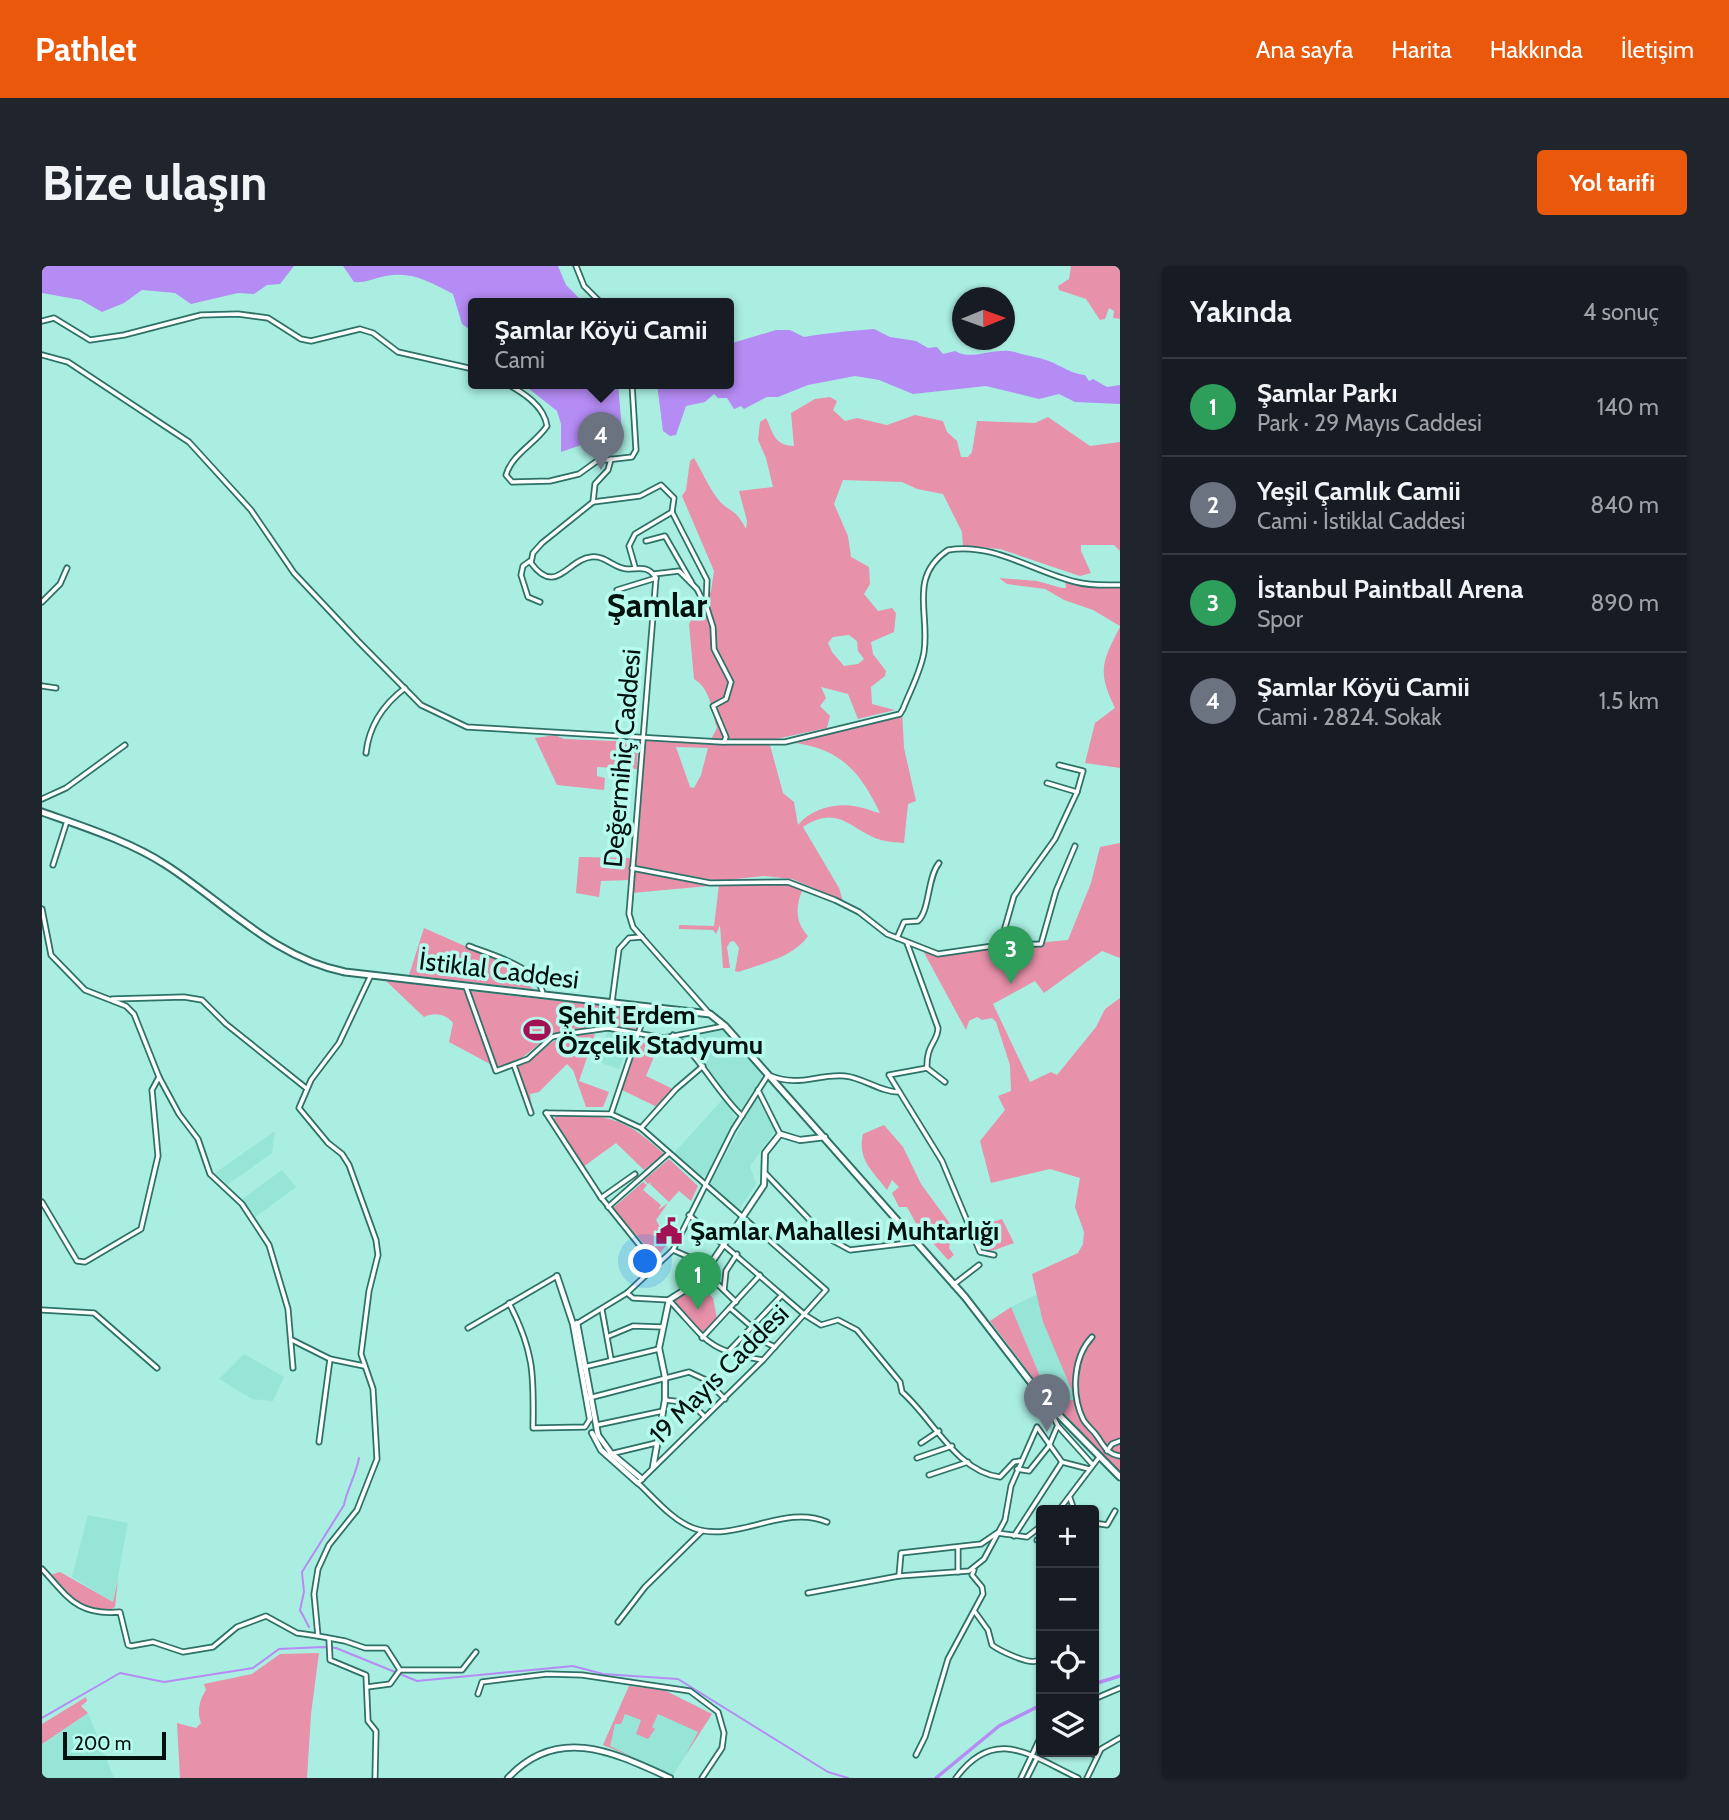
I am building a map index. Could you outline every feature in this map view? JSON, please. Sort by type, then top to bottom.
[{"type":"main road","name":"İstiklal Caddesi","points":[[42,812],[144,852],[167,865],[292,954],[330,969],[710,1014]]},
{"type":"main road","points":[[710,1014],[725,1026],[917,1242],[1046,1402],[1120,1477]]},
{"type":"street","points":[[577,267],[584,286],[596,298]]},
{"type":"street","points":[[42,321],[54,318],[90,340],[124,335],[201,315],[238,314],[268,318],[301,339],[311,341],[360,329],[373,332],[398,352],[468,368]]},
{"type":"street","points":[[42,355],[68,362],[195,448],[259,521],[294,573],[421,705],[467,727],[724,742],[785,742],[900,714],[925,650],[924,576],[931,565],[948,550],[979,551],[1011,558],[1075,582],[1120,585]]},
{"type":"street","points":[[513,389],[542,411],[547,426],[509,464],[506,475],[512,482],[551,481],[579,474],[597,461],[629,459],[636,450],[632,389]]},
{"type":"street","points":[[593,502],[595,484],[608,470],[611,459]]},
{"type":"street","points":[[540,602],[528,597],[521,575],[523,566],[550,535],[593,502],[640,496],[661,485],[674,498],[672,512],[707,580],[706,607]]},
{"type":"street","points":[[635,567],[629,546],[635,534],[672,512]]},
{"type":"street","points":[[646,541],[665,536],[706,607],[713,627],[715,656],[731,682],[726,699],[713,706],[726,737],[724,742]]},
{"type":"street","points":[[530,561],[536,570],[554,577],[590,556],[612,561],[620,568],[635,567],[655,576]]},
{"type":"street","points":[[42,602],[60,584],[67,568]]},
{"type":"street","points":[[617,590],[675,570],[692,583]]},
{"type":"street","name":"Değermihiç Caddesi","points":[[655,576],[645,738],[629,919],[710,1014]]},
{"type":"street","points":[[42,686],[57,688]]},
{"type":"street","points":[[366,753],[369,736],[383,707],[405,688]]},
{"type":"street","points":[[42,799],[66,788],[125,745]]},
{"type":"street","points":[[1000,945],[1014,897],[1055,839],[1077,792],[1083,771],[1059,765]]},
{"type":"street","points":[[1047,783],[1077,792]]},
{"type":"street","points":[[53,865],[67,821]]},
{"type":"street","points":[[632,868],[710,883],[788,882],[835,900],[897,939],[938,954],[1000,945],[1041,944],[1056,891],[1074,846]]},
{"type":"street","points":[[897,939],[904,922],[918,921],[924,915],[926,894],[939,863]]},
{"type":"street","points":[[42,909],[47,923],[48,949],[78,985],[90,993],[126,1006],[134,1014],[159,1077],[179,1114],[198,1139],[211,1174],[242,1204],[269,1245],[284,1288],[292,1340],[293,1368]]},
{"type":"street","points":[[612,1003],[620,946],[629,938],[642,937]]},
{"type":"street","points":[[907,943],[939,1033],[926,1053],[928,1068],[946,1082]]},
{"type":"street","points":[[469,946],[524,971],[541,989],[542,995]]},
{"type":"street","points":[[42,950],[48,949]]},
{"type":"street","points":[[318,1636],[314,1594],[318,1569],[329,1545],[357,1510],[377,1459],[373,1389],[364,1366],[362,1342],[378,1255],[376,1240],[342,1154],[328,1143],[299,1108],[306,1088],[339,1043],[371,975]]},
{"type":"street","points":[[466,985],[496,1071],[514,1065],[559,1035],[608,1028],[660,1038],[725,1026]]},
{"type":"street","points":[[110,999],[184,997],[202,1000],[226,1024],[306,1088]]},
{"type":"street","points":[[611,1114],[647,1007]]},
{"type":"street","points":[[673,1035],[703,1066],[717,1088],[742,1116]]},
{"type":"street","points":[[514,1065],[531,1114]]},
{"type":"street","points":[[641,1128],[676,1089],[703,1066]]},
{"type":"street","points":[[928,1068],[889,1075],[942,1161],[964,1209],[972,1239],[980,1252],[994,1255]]},
{"type":"street","points":[[575,1324],[628,1293],[673,1250],[704,1185],[768,1075],[787,1082],[843,1076],[899,1092]]},
{"type":"street","points":[[42,1202],[77,1261],[85,1262],[141,1229],[158,1157],[152,1090],[159,1077]]},
{"type":"street","points":[[782,1091],[787,1082]]},
{"type":"street","points":[[758,1090],[780,1134],[800,1140],[825,1137]]},
{"type":"street","points":[[657,1267],[601,1198],[546,1113],[611,1114],[641,1128],[742,1219]]},
{"type":"street","points":[[628,1293],[633,1298],[669,1300],[695,1284],[764,1185],[765,1153],[780,1134]]},
{"type":"street","points":[[608,1207],[669,1153]]},
{"type":"street","points":[[601,1198],[635,1174]]},
{"type":"street","points":[[766,1174],[826,1237],[850,1250],[917,1242]]},
{"type":"street","points":[[689,1215],[804,1315],[821,1325],[838,1320],[857,1330],[900,1382],[902,1392],[968,1462],[984,1473],[1000,1477],[1014,1462],[1020,1461]]},
{"type":"street","name":"19 Mayıs Caddesi","points":[[640,1481],[763,1360],[826,1290],[742,1219]]},
{"type":"street","points":[[673,1250],[707,1269],[736,1302]]},
{"type":"street","points":[[724,1290],[726,1271],[737,1254]]},
{"type":"street","points":[[953,1284],[979,1265]]},
{"type":"street","points":[[702,1338],[760,1275]]},
{"type":"street","points":[[468,1328],[556,1276],[575,1324],[595,1426],[608,1454]]},
{"type":"street","points":[[727,1353],[782,1295]]},
{"type":"street","points":[[653,1467],[665,1400],[665,1377],[659,1349],[669,1300]]},
{"type":"street","points":[[669,1300],[702,1338],[727,1353],[763,1360]]},
{"type":"street","points":[[509,1303],[525,1333],[531,1359],[533,1428],[584,1426],[590,1419],[589,1398]]},
{"type":"street","points":[[730,1308],[752,1327]]},
{"type":"street","points":[[42,1310],[94,1313],[157,1368]]},
{"type":"street","points":[[602,1310],[609,1336],[611,1360]]},
{"type":"street","points":[[609,1336],[633,1326],[663,1327]]},
{"type":"street","points":[[746,1333],[775,1347]]},
{"type":"street","points":[[1092,1337],[1080,1353],[1077,1365],[1079,1401],[1084,1422],[1107,1451],[1120,1456]]},
{"type":"street","points":[[292,1340],[330,1359],[364,1366]]},
{"type":"street","points":[[584,1367],[659,1349]]},
{"type":"street","points":[[319,1442],[330,1359]]},
{"type":"street","points":[[589,1398],[665,1377],[694,1373],[706,1380],[725,1399]]},
{"type":"street","points":[[665,1400],[691,1403],[705,1417]]},
{"type":"street","points":[[1046,1402],[1058,1426],[1091,1464]]},
{"type":"street","points":[[595,1426],[663,1411]]},
{"type":"street","points":[[1017,1469],[1028,1471],[1049,1446],[1058,1426]]},
{"type":"street","points":[[916,1755],[925,1737],[948,1658],[983,1594],[982,1587],[972,1575],[1005,1520],[1017,1469],[1037,1427],[1062,1462],[1089,1469]]},
{"type":"street","points":[[921,1443],[939,1431]]},
{"type":"street","points":[[592,1433],[608,1454],[679,1519],[702,1531],[808,1515],[827,1522]]},
{"type":"street","points":[[1107,1451],[1112,1444],[1120,1441]]},
{"type":"street","points":[[608,1454],[656,1443]]},
{"type":"street","points":[[917,1458],[952,1446]]},
{"type":"street","points":[[1064,1505],[1091,1464],[1100,1457]]},
{"type":"street","points":[[929,1475],[968,1462]]},
{"type":"street","points":[[1013,1537],[1062,1462]]},
{"type":"street","points":[[1070,1498],[1072,1505]]},
{"type":"street","points":[[1099,1524],[1107,1525],[1115,1511]]},
{"type":"street","points":[[899,1576],[901,1553],[981,1544],[998,1533],[1027,1537],[1036,1530]]},
{"type":"street","points":[[618,1622],[646,1587],[702,1531]]},
{"type":"street","points":[[958,1548],[958,1572]]},
{"type":"street","points":[[808,1593],[899,1576],[958,1572],[975,1568]]},
{"type":"street","points":[[42,1569],[54,1587],[78,1604],[100,1613],[120,1612],[128,1645],[131,1646],[153,1642],[183,1652],[213,1647],[237,1628],[266,1616],[297,1633],[318,1636],[329,1641],[345,1640],[365,1648],[386,1648],[398,1673]]},
{"type":"street","points":[[975,1612],[988,1630],[992,1646],[1014,1653],[1022,1661],[1036,1661]]},
{"type":"street","points":[[329,1641],[327,1651],[330,1660],[364,1672],[368,1721],[376,1731],[375,1778]]},
{"type":"street","points":[[367,1687],[386,1686],[398,1673],[463,1670],[476,1652]]},
{"type":"street","points":[[478,1694],[482,1682],[547,1674],[582,1675],[690,1691],[718,1712],[724,1733],[722,1748],[702,1778]]},
{"type":"street","points":[[1099,1697],[1120,1688]]},
{"type":"street","points":[[1099,1753],[1106,1744],[1120,1738]]},
{"type":"street","points":[[508,1778],[542,1754],[584,1746],[603,1750],[670,1778]]},
{"type":"street","points":[[956,1778],[964,1768],[993,1747],[1012,1748],[1078,1778]]},
{"type":"street","points":[[1027,1778],[1036,1754]]},
{"type":"street","points":[[1021,1778],[1035,1757]]},
{"type":"street","points":[[1087,1778],[1097,1757]]},
{"type":"shaded area","points":[[42,266],[294,266],[280,284],[267,285],[254,294],[238,293],[191,304],[175,293],[142,290],[124,303],[102,312],[81,300],[42,293]]},
{"type":"shaded area","points":[[343,266],[558,266],[566,285],[579,298],[468,298],[468,328],[462,324],[453,294],[436,285],[404,275],[354,282]]},
{"type":"shaded area","points":[[1071,266],[1120,266],[1120,319],[1113,318],[1114,311],[1109,308],[1105,319],[1100,320],[1086,299],[1059,290],[1058,286],[1069,279]]},
{"type":"shaded area","points":[[874,329],[890,337],[916,341],[928,348],[937,347],[943,354],[955,351],[969,355],[1010,351],[1045,360],[1085,375],[1089,381],[1093,379],[1107,387],[1120,385],[1120,404],[1075,402],[1059,394],[1039,399],[986,386],[913,394],[879,380],[855,376],[808,385],[778,397],[767,397],[744,409],[741,406],[734,409],[727,398],[718,398],[714,394],[705,402],[686,406],[676,435],[670,436],[663,431],[658,389],[734,389],[734,343],[776,330],[790,330],[804,337]]},
{"type":"shaded area","points":[[529,389],[618,389],[622,431],[561,452],[561,424],[557,411]]},
{"type":"shaded area","points":[[830,397],[837,401],[833,410],[845,421],[857,418],[887,425],[915,415],[943,421],[947,432],[957,441],[961,457],[968,457],[972,452],[977,421],[1035,423],[1048,417],[1090,446],[1120,442],[1120,551],[1114,545],[1081,545],[1091,573],[1080,576],[1000,549],[963,546],[962,532],[943,494],[917,489],[902,482],[843,480],[834,504],[848,536],[851,557],[869,567],[870,584],[864,594],[878,611],[892,608],[896,613],[894,632],[871,642],[873,654],[886,671],[885,676],[871,687],[872,704],[895,710],[858,719],[848,694],[821,687],[826,698],[820,706],[830,716],[827,728],[776,739],[711,739],[717,728],[710,700],[704,688],[694,679],[689,624],[711,591],[714,571],[682,496],[686,490],[690,461],[694,458],[717,498],[739,517],[746,529],[747,521],[739,491],[773,487],[766,458],[758,440],[760,422],[766,418],[778,441],[794,446],[791,413],[815,399]],"holes":[[[849,635],[857,641],[858,651],[864,659],[858,664],[844,666],[828,643],[833,637]]]},
{"type":"shaded area","points":[[999,578],[1037,581],[1062,588],[1066,588],[1065,579],[1092,586],[1107,582],[1120,583],[1120,626],[1093,610],[1064,600],[1045,589],[1007,584]]},
{"type":"shaded area","points":[[1120,627],[1120,768],[1085,763],[1095,723],[1115,708],[1106,685],[1104,667]]},
{"type":"shaded area","points":[[902,710],[904,748],[916,801],[908,804],[904,843],[881,840],[836,818],[815,820],[803,827],[839,888],[843,901],[792,879],[764,876],[717,881],[634,865],[643,748],[646,741],[756,742],[770,745],[783,793],[794,802],[798,825],[810,814],[834,806],[851,806],[880,813],[865,786],[848,765],[826,751],[796,743],[887,717]],"holes":[[[676,747],[708,748],[701,775],[694,788],[690,787]]]},
{"type":"shaded area","points":[[555,735],[564,739],[638,742],[637,769],[597,767],[597,776],[605,778],[604,790],[557,785],[535,738]]},
{"type":"shaded area","points":[[1120,843],[1120,958],[1102,951],[1044,993],[1035,981],[993,1004],[1030,1082],[1051,1072],[1057,1075],[1096,1027],[1105,1009],[1120,998],[1120,1471],[1050,1400],[1076,1400],[1043,1322],[1032,1274],[1078,1253],[1083,1244],[1084,1232],[1075,1207],[1080,1178],[1050,1169],[991,1183],[980,1141],[1005,1110],[998,1096],[1011,1091],[1010,1065],[996,1022],[992,1018],[982,1020],[977,1017],[969,1021],[966,1030],[922,949],[939,956],[991,947],[1068,940],[1091,883],[1100,847]]},
{"type":"shaded area","points":[[579,857],[632,858],[629,880],[601,881],[599,897],[576,893]]},
{"type":"shaded area","points":[[634,870],[702,882],[769,880],[792,884],[803,889],[798,914],[808,936],[786,955],[738,972],[735,971],[739,948],[734,941],[730,942],[727,947],[730,968],[723,968],[720,925],[716,934],[713,930],[679,929],[679,925],[714,926],[719,885],[632,893]]},
{"type":"shaded area","points":[[424,928],[512,967],[533,989],[409,975]]},
{"type":"shaded area","points":[[385,980],[464,986],[490,1064],[449,1042],[453,1023],[450,1020],[440,1015],[424,1017]]},
{"type":"shaded area","name":"Şehit Erdem Özçelik Stadyumu","points":[[470,991],[633,1009],[639,1012],[635,1031],[593,1028],[561,1032],[545,1040],[516,1062],[497,1069]]},
{"type":"shaded area","points":[[721,1028],[761,1072],[762,1079],[739,1112],[703,1063],[677,1035]]},
{"type":"shaded area","points":[[608,1030],[634,1034],[619,1069],[596,1061]]},
{"type":"shaded area","points":[[595,1034],[579,1081],[609,1092],[603,1107],[586,1107],[573,1070],[567,1064],[539,1092],[530,1094],[532,1107],[527,1108],[513,1068],[528,1061],[560,1036]]},
{"type":"shaded area","points":[[642,1037],[661,1040],[646,1076],[673,1089],[657,1107],[620,1089]]},
{"type":"shaded area","points":[[724,1098],[737,1120],[707,1175],[702,1176],[674,1153]]},
{"type":"shaded area","points":[[758,1100],[775,1131],[750,1166],[756,1184],[739,1210],[711,1186],[711,1182],[755,1101]]},
{"type":"shaded area","points":[[556,1115],[590,1116],[615,1121],[637,1132],[664,1154],[644,1170],[616,1143],[583,1167],[553,1122]]},
{"type":"shaded area","points":[[884,1125],[903,1147],[921,1184],[954,1229],[949,1248],[954,1255],[948,1260],[917,1225],[907,1207],[899,1207],[892,1193],[899,1187],[892,1180],[887,1190],[864,1158],[863,1134]]},
{"type":"shaded area","points":[[275,1131],[272,1153],[227,1185],[215,1173]]},
{"type":"shaded area","points":[[669,1159],[698,1186],[691,1201],[679,1191],[669,1202],[651,1182],[648,1184],[644,1180]]},
{"type":"shaded area","points":[[282,1170],[296,1187],[254,1218],[241,1200]]},
{"type":"shaded area","points":[[643,1182],[647,1185],[643,1190],[661,1205],[658,1210],[668,1203],[656,1220],[661,1229],[673,1237],[656,1258],[613,1208]]},
{"type":"shaded area","points":[[1002,1219],[1014,1243],[989,1252],[980,1250],[970,1229]]},
{"type":"shaded area","points":[[700,1284],[713,1298],[717,1319],[703,1334],[674,1301]]},
{"type":"shaded area","points":[[1038,1294],[1043,1322],[1077,1400],[1050,1400],[1011,1307]]},
{"type":"shaded area","points":[[1011,1307],[1050,1400],[990,1321]]},
{"type":"shaded area","points":[[244,1354],[284,1377],[273,1401],[252,1399],[219,1379]]},
{"type":"shaded area","points":[[88,1515],[128,1523],[113,1602],[72,1577]]},
{"type":"shaded area","points":[[60,1572],[113,1602],[118,1579],[115,1607],[97,1611],[79,1603],[50,1575]]},
{"type":"shaded area","points":[[319,1653],[311,1714],[307,1778],[180,1778],[177,1723],[196,1728],[201,1723],[199,1711],[206,1690],[204,1684],[252,1674],[280,1654]]},
{"type":"shaded area","points":[[629,1686],[664,1690],[712,1714],[673,1775],[603,1745]]},
{"type":"shaded area","points":[[629,1686],[664,1690],[712,1714],[685,1756],[698,1732],[658,1714],[652,1727],[655,1729],[648,1739],[636,1734],[641,1720],[625,1714],[621,1724],[615,1724],[610,1746],[631,1756],[603,1745]]},
{"type":"shaded area","points":[[86,1697],[87,1701],[81,1706],[88,1713],[42,1744],[42,1724]]},
{"type":"shaded area","points":[[88,1713],[114,1778],[42,1778],[42,1744]]},
{"type":"waterway","points":[[309,1627],[300,1610],[304,1592],[302,1572],[344,1505],[359,1458]]},
{"type":"waterway","points":[[42,1718],[120,1673],[164,1682],[253,1668],[279,1649],[323,1647],[336,1648],[417,1681],[573,1666],[603,1674],[678,1679],[828,1772],[848,1778]]},
{"type":"waterway","points":[[1099,1682],[1120,1676]]},
{"type":"waterway","points":[[936,1778],[999,1726],[1036,1708]]},
{"type":"place","name":"Şamlar Köyü Camii","points":[[601,470]]},
{"type":"place","name":"İstanbul Paintball Arena","points":[[1011,984]]},
{"type":"place","name":"Şehit Erdem Özçelik Stadyumu","points":[[537,1030]]},
{"type":"place","name":"Şamlar Mahallesi Muhtarlığı","points":[[669,1231]]},
{"type":"place","name":"Şamlar Parkı","points":[[698,1310]]},
{"type":"place","name":"Yeşil Çamlık Camii","points":[[1047,1432]]},
{"type":"district","name":"Şamlar","points":[[657,605]]}]
